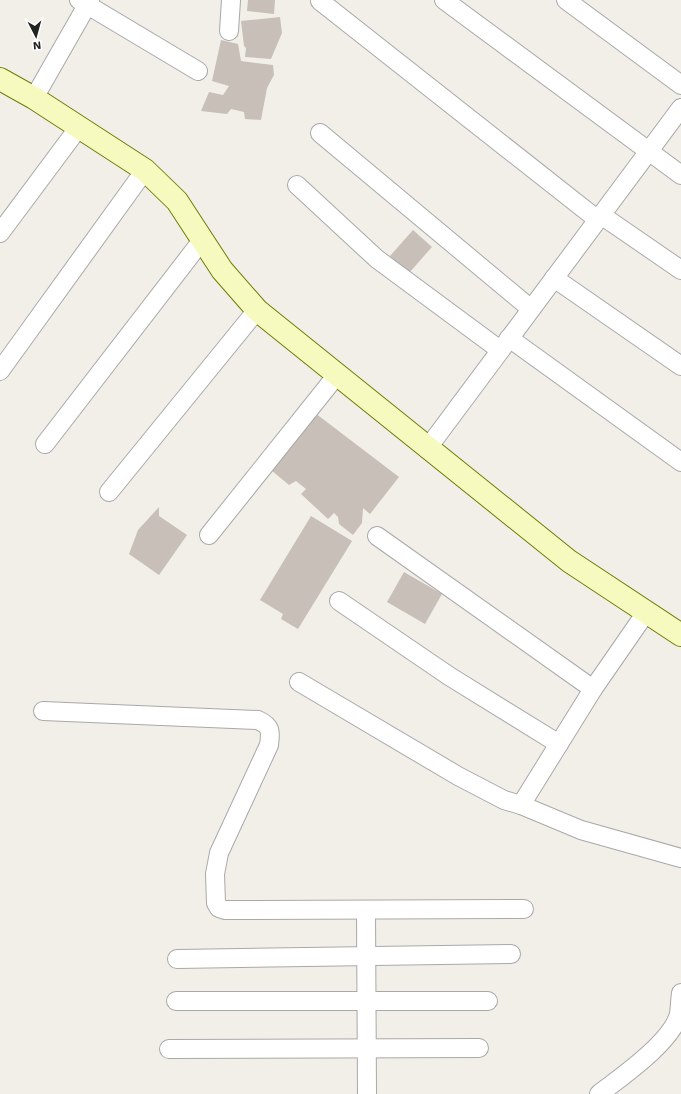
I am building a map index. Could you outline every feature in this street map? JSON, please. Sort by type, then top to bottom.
[{"type":"street","points":[[229,31],[231,0]]},
{"type":"street","points":[[444,0],[681,176]]},
{"type":"street","points":[[566,0],[681,85]]},
{"type":"street","points":[[320,1],[599,217],[681,270]]},
{"type":"street","points":[[34,98],[86,2],[198,71]]},
{"type":"street","points":[[0,79],[34,98],[145,170],[177,202],[222,270],[257,310],[336,376],[568,561],[647,611],[681,635]]},
{"type":"street","points":[[427,449],[681,108]]},
{"type":"street","points":[[0,233],[79,127]]},
{"type":"street","points":[[320,133],[530,309]]},
{"type":"street","points":[[0,371],[145,170]]},
{"type":"street","points":[[297,185],[378,259],[681,462]]},
{"type":"street","points":[[45,444],[203,240]]},
{"type":"street","points":[[554,278],[681,366]]},
{"type":"street","points":[[109,492],[257,310]]},
{"type":"street","points":[[209,534],[336,376]]},
{"type":"street","points":[[377,536],[593,689]]},
{"type":"street","points":[[338,601],[449,676],[559,744]]},
{"type":"street","points":[[520,806],[593,689],[647,611]]},
{"type":"street","points":[[299,682],[458,776],[504,800],[581,830],[681,858]]},
{"type":"street","points":[[43,711],[258,720],[267,724],[271,731],[269,745],[219,854],[215,874],[216,903],[219,908],[225,910],[524,910]]},
{"type":"street","points":[[366,910],[367,1094]]},
{"type":"street","points":[[177,959],[511,954]]},
{"type":"street","points":[[599,1094],[630,1070],[658,1045],[671,1029],[678,1015],[681,993]]},
{"type":"street","points":[[176,1001],[366,1000],[488,1002]]},
{"type":"street","points":[[169,1049],[367,1047],[479,1048]]},
{"type":"building","points":[[248,0],[275,0],[274,14],[247,11]]},
{"type":"building","points":[[280,17],[282,33],[271,59],[245,57],[246,48],[244,46],[241,21]]},
{"type":"building","points":[[221,40],[238,44],[241,61],[273,65],[274,75],[267,88],[261,120],[245,119],[244,112],[231,109],[227,114],[201,111],[209,92],[223,95],[229,86],[212,81]]},
{"type":"building","points":[[413,230],[432,247],[409,273],[390,256]]},
{"type":"building","points":[[315,413],[399,477],[370,514],[363,508],[362,523],[353,535],[339,524],[338,517],[334,513],[328,519],[301,494],[306,489],[296,481],[289,485],[271,470]]},
{"type":"building","points":[[159,507],[159,516],[187,535],[159,575],[129,554],[138,530]]},
{"type":"building","points":[[311,516],[352,541],[298,629],[281,619],[283,614],[260,600]]},
{"type":"building","points":[[404,572],[442,594],[425,624],[387,602]]}]
